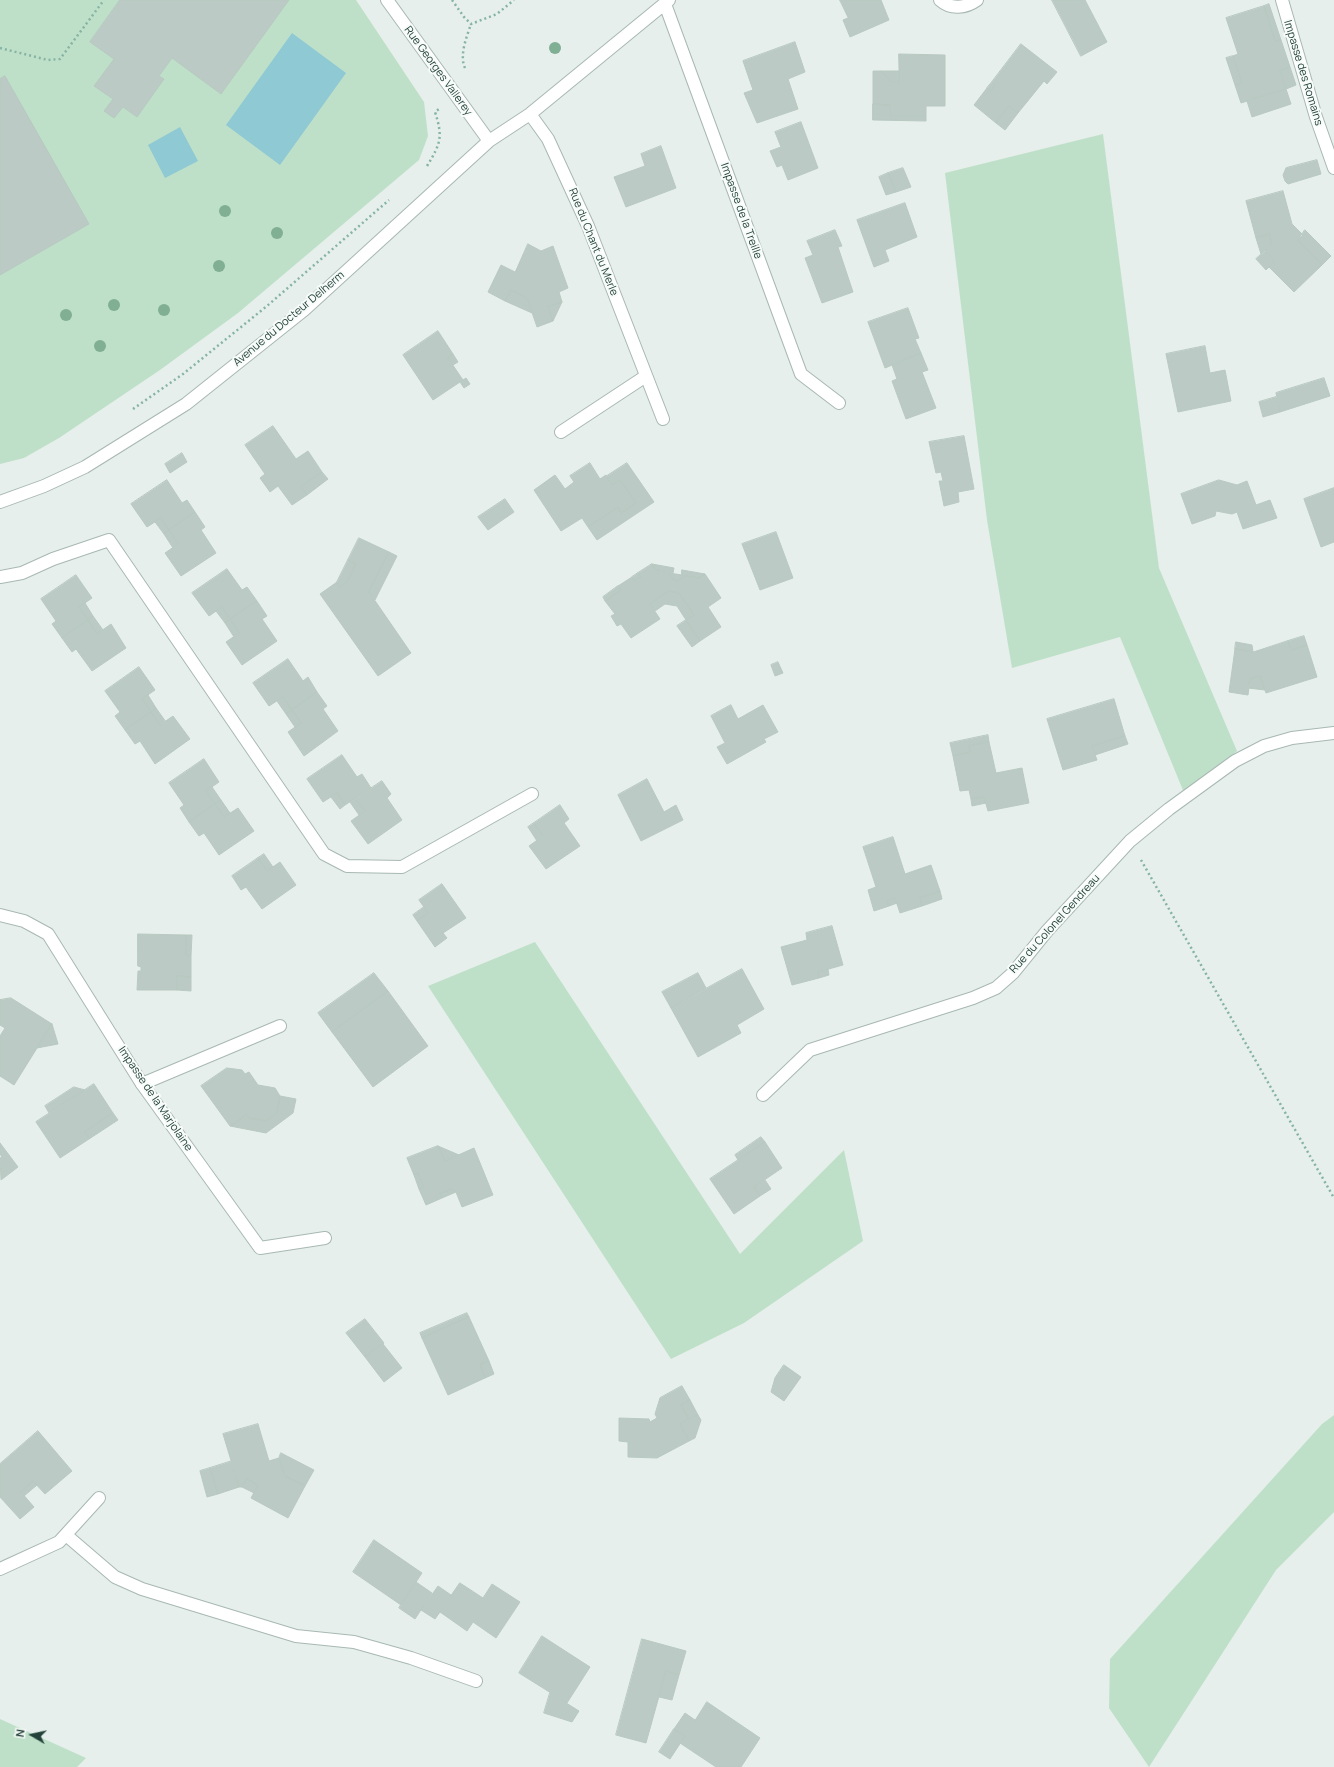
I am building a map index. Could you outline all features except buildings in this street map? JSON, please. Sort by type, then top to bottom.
[{"type":"street","name":"Rue Georges Vallerey","points":[[387,0],[489,141]]},
{"type":"street","points":[[940,0],[951,6],[960,7],[971,5],[977,0]]},
{"type":"street","name":"Impasse des Romains","points":[[1282,0],[1316,117],[1334,168]]},
{"type":"street","name":"Avenue du Docteur Delherm","points":[[0,502],[44,486],[85,467],[186,404],[304,310],[489,141],[530,114],[667,2]]},
{"type":"street","name":"Impasse de la Treille","points":[[667,2],[801,374],[839,403]]},
{"type":"street","name":"Rue du Chant du Merle","points":[[530,114],[548,139],[588,226],[663,419]]},
{"type":"street","points":[[561,432],[646,376]]},
{"type":"street","points":[[0,577],[22,573],[53,559],[109,540],[324,854],[347,866],[402,867],[532,794]]},
{"type":"street","name":"Rue du Colonel Gendreau","points":[[763,1095],[810,1050],[972,998],[996,988],[1013,972],[1047,931],[1130,841],[1169,809],[1235,761],[1264,746],[1292,738],[1334,733]]},
{"type":"street","name":"Impasse de la Marjolaine","points":[[0,915],[24,921],[48,934],[142,1084],[260,1248],[325,1238]]},
{"type":"street","points":[[142,1084],[280,1026]]},
{"type":"street","points":[[0,1569],[59,1542],[99,1498]]},
{"type":"street","points":[[66,1535],[115,1577],[142,1589],[296,1636],[354,1642],[390,1652],[476,1681]]},
{"type":"path","points":[[0,48],[48,60],[60,59],[104,0]]},
{"type":"path","points":[[452,0],[471,24]]},
{"type":"path","points":[[471,24],[497,14],[514,0]]},
{"type":"path","points":[[466,70],[463,63],[464,50],[471,24]]},
{"type":"path","points":[[426,168],[437,150],[440,130],[435,112],[455,96]]},
{"type":"path","points":[[126,413],[189,370],[267,306],[391,198]]},
{"type":"path","points":[[1130,841],[1334,1198]]},
{"type":"green space","points":[[0,0],[356,0],[424,102],[428,136],[419,160],[238,313],[160,370],[59,438],[24,458],[0,464]]},
{"type":"green space","points":[[1103,134],[1159,568],[1237,751],[1187,800],[1120,637],[1012,668],[987,520],[945,173]]},
{"type":"green space","points":[[535,942],[740,1254],[844,1150],[863,1241],[744,1323],[671,1359],[428,986]]},
{"type":"green space","points":[[1334,1415],[1334,1512],[1276,1570],[1149,1767],[1109,1708],[1110,1659],[1322,1424]]},
{"type":"green space","points":[[0,1719],[86,1758],[77,1767],[0,1767]]},
{"type":"water","points":[[292,33],[346,73],[280,165],[226,125]]},
{"type":"water","points":[[180,127],[198,161],[165,178],[148,145]]}]
